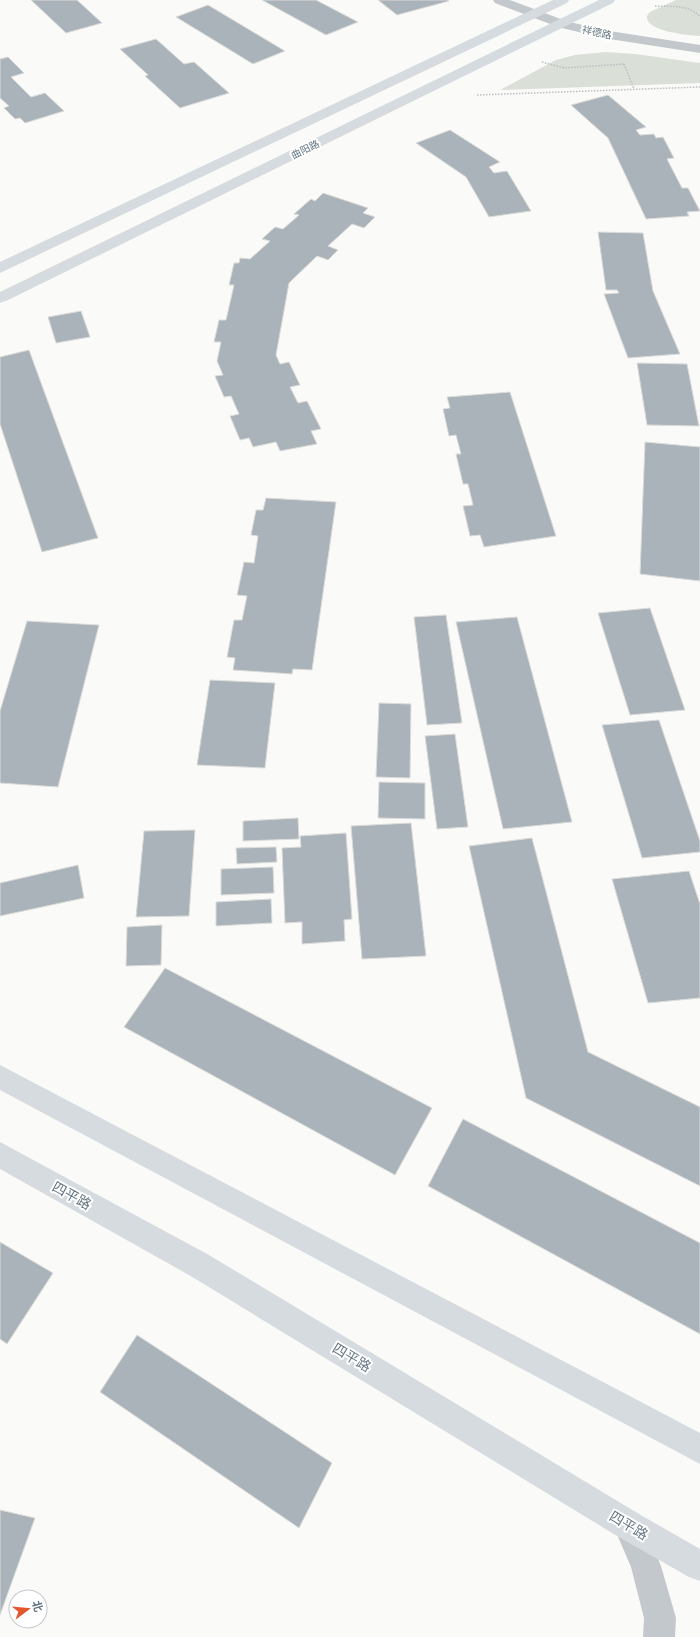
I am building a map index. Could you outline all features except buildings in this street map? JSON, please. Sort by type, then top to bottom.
[{"type":"main road","points":[[0,268],[563,0]]},
{"type":"main road","name":"曲阳路","points":[[0,298],[609,0]]},
{"type":"main road","points":[[0,1077],[700,1449]]},
{"type":"main road","name":"四平路","points":[[0,1156],[199,1265],[628,1525],[700,1566]]},
{"type":"street","name":"祥德路","points":[[499,0],[562,24],[603,34],[700,49]]},
{"type":"street","points":[[628,1525],[646,1566],[660,1618],[659,1637]]},
{"type":"path","points":[[654,6],[681,8],[699,15],[700,18]]},
{"type":"path","points":[[540,62],[564,68],[630,63]]},
{"type":"path","points":[[624,64],[634,89]]},
{"type":"path","points":[[477,95],[700,87]]},
{"type":"shaded area","points":[[676,0],[700,0],[700,36],[669,32],[653,26],[648,21],[647,16],[650,12]]},
{"type":"shaded area","points":[[606,52],[635,54],[700,63],[700,83],[500,90],[556,60],[575,55]]}]
